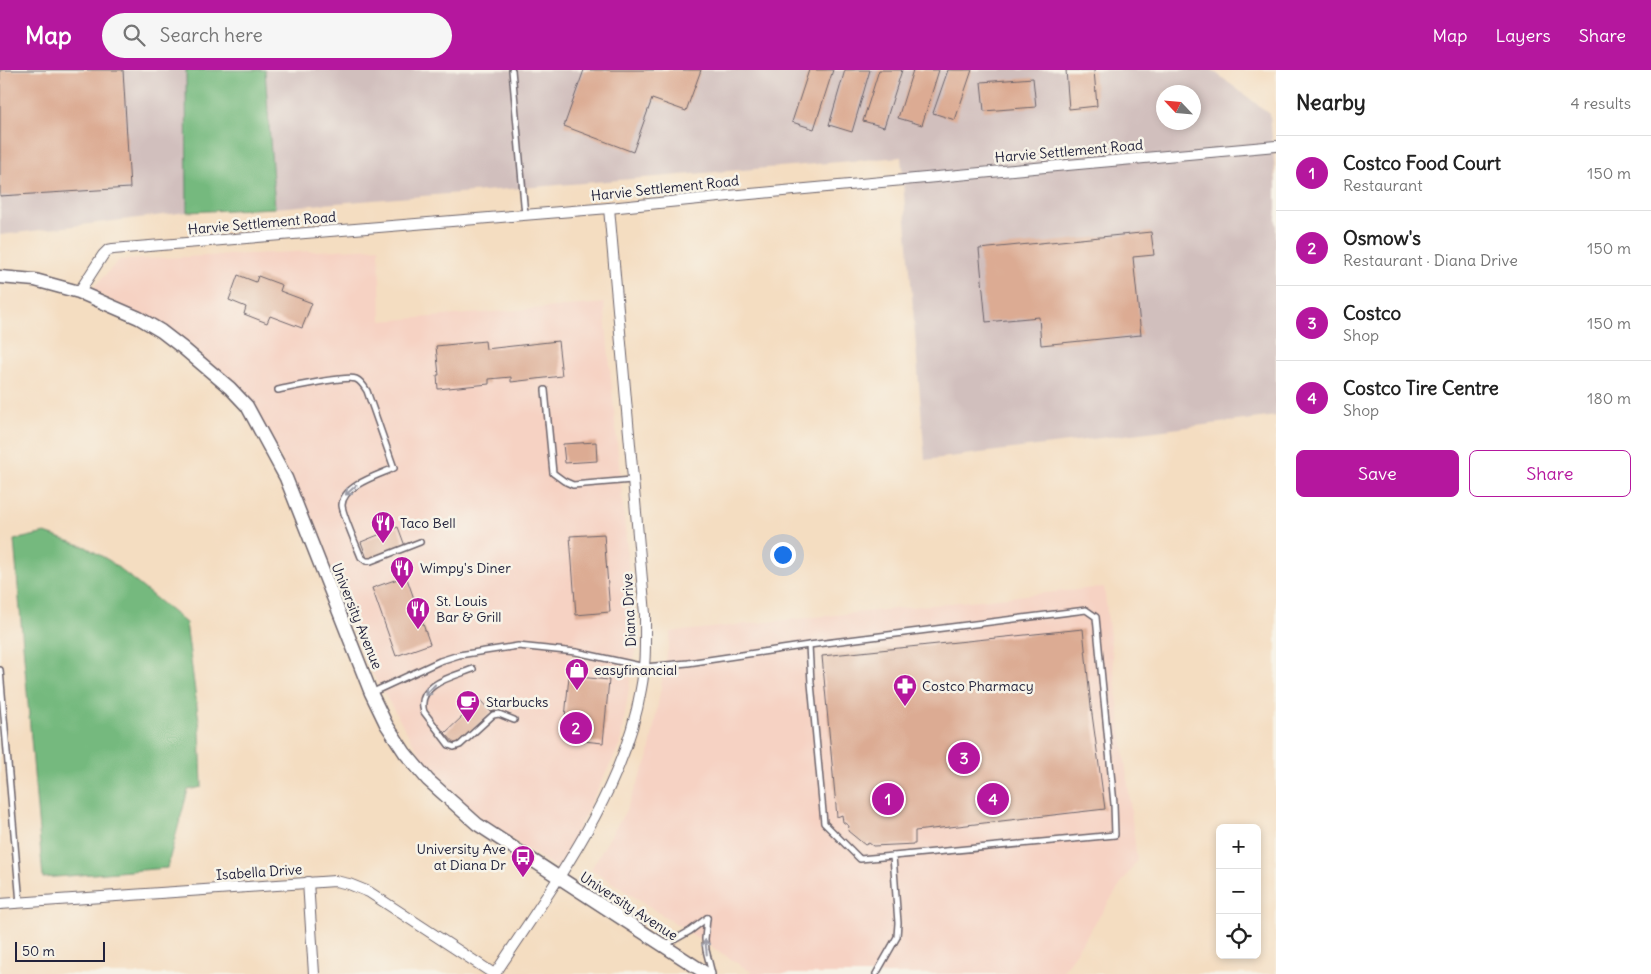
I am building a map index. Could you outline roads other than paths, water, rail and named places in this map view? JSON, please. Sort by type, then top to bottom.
[{"type":"street","name":"Harvie Settlement Road","points":[[79,292],[103,255],[108,250],[113,249],[609,208],[739,194],[1276,146]]},
{"type":"street","name":"Diana Drive","points":[[495,974],[558,878],[606,795],[622,759],[636,713],[644,668],[645,614],[609,208]]},
{"type":"street","name":"University Avenue","points":[[0,277],[35,280],[79,292],[139,318],[161,331],[214,374],[246,406],[260,428],[286,478],[371,692],[386,724],[405,753],[428,780],[477,824],[707,974]]},
{"type":"street","name":"Isabella Drive","points":[[0,904],[308,882],[342,882],[369,892],[495,974]]},
{"type":"street","points":[[308,882],[314,974]]},
{"type":"lane","points":[[512,70],[525,215]]},
{"type":"lane","points":[[278,390],[341,378],[358,379],[367,390],[394,468],[350,489],[345,495],[342,507],[361,557],[366,561],[371,561],[420,542]]},
{"type":"lane","points":[[545,390],[554,473],[573,485],[632,480]]},
{"type":"lane","points":[[371,692],[440,661],[459,655],[518,646],[576,652],[644,668],[810,645],[1086,610],[1096,617],[1114,804],[1115,835],[860,859],[824,823],[811,683],[810,645]]},
{"type":"lane","points":[[473,669],[437,683],[429,689],[423,700],[422,707],[424,712],[449,745],[454,747],[460,744],[493,715],[499,714],[514,720]]},
{"type":"lane","points":[[0,670],[20,902]]},
{"type":"lane","points":[[876,974],[897,937],[898,923],[893,856]]},
{"type":"lane","points":[[662,946],[690,931],[707,918],[705,939],[712,974]]},
{"type":"place","name":"Taco Bell","points":[[383,544]]},
{"type":"place","name":"Wimpy's Diner","points":[[402,589]]},
{"type":"place","name":"St. Louis Bar & Grill","points":[[418,630]]},
{"type":"place","name":"easyfinancial","points":[[577,691]]},
{"type":"place","name":"Costco Pharmacy","points":[[905,707]]},
{"type":"place","name":"Starbucks","points":[[468,723]]},
{"type":"place","name":"Osmow's","points":[[576,728]]},
{"type":"place","name":"Costco","points":[[964,758]]},
{"type":"place","name":"Costco Food Court","points":[[888,799]]},
{"type":"place","name":"Costco Tire Centre","points":[[993,799]]},
{"type":"place","name":"University Ave at Diana Dr","points":[[523,878]]}]
